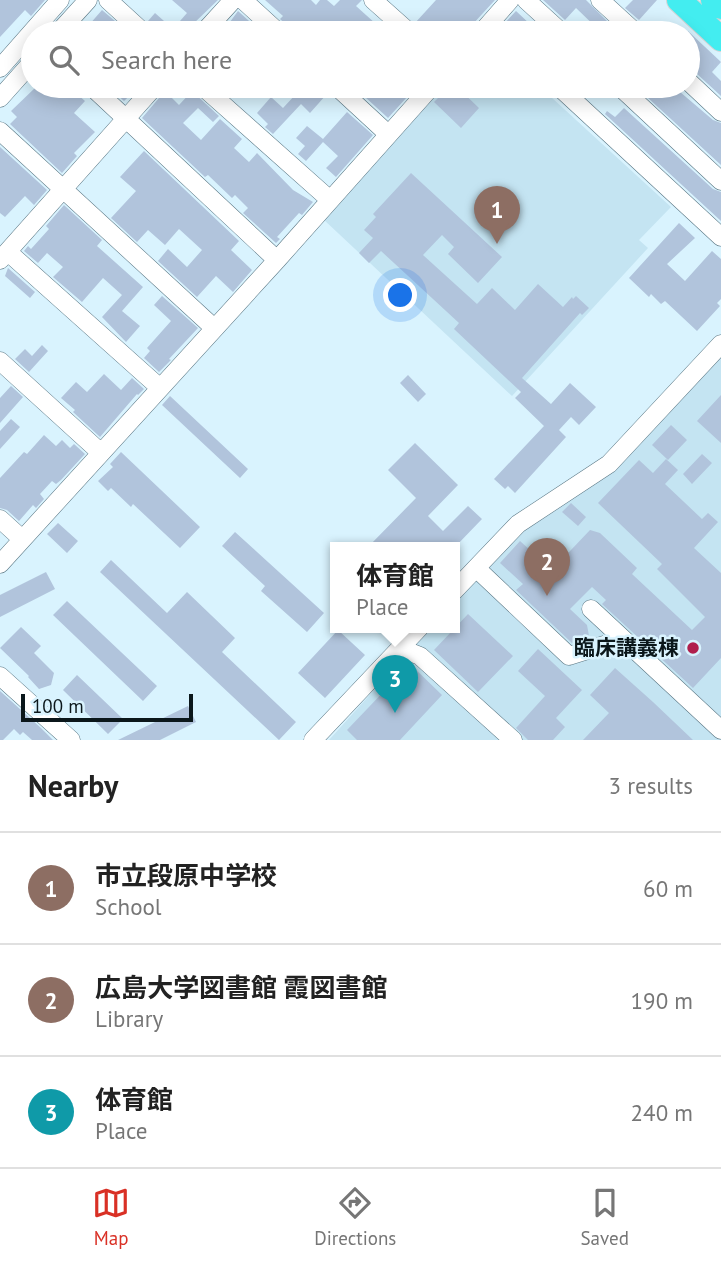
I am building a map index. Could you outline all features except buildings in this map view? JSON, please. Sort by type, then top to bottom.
[{"type":"highway","points":[[679,0],[721,38]]},
{"type":"highway","points":[[713,0],[721,7]]},
{"type":"street","points":[[41,21],[60,0]]},
{"type":"street","points":[[69,21],[88,0]]},
{"type":"street","points":[[108,0],[131,21]]},
{"type":"street","points":[[214,21],[233,0]]},
{"type":"street","points":[[243,0],[266,21]]},
{"type":"street","points":[[373,0],[397,21]]},
{"type":"street","points":[[497,21],[510,0]]},
{"type":"street","points":[[526,0],[549,21]]},
{"type":"street","points":[[600,0],[623,21]]},
{"type":"street","points":[[0,68],[21,44]]},
{"type":"street","points":[[0,98],[21,74]]},
{"type":"street","points":[[700,92],[721,112]]},
{"type":"street","points":[[104,98],[276,260]]},
{"type":"street","points":[[144,98],[4,256],[159,387]]},
{"type":"street","points":[[215,98],[329,199]]},
{"type":"street","points":[[349,98],[388,134]]},
{"type":"street","points":[[0,564],[421,98]]},
{"type":"street","points":[[571,98],[720,234]]},
{"type":"street","points":[[632,98],[721,181]]},
{"type":"street","points":[[0,131],[213,327]]},
{"type":"street","points":[[460,585],[519,524],[609,464],[721,344]]},
{"type":"street","points":[[0,361],[100,452]]},
{"type":"street","points":[[0,519],[22,539]]},
{"type":"street","points":[[476,568],[569,656],[623,639]]},
{"type":"street","points":[[591,609],[721,730]]},
{"type":"street","points":[[313,740],[414,633]]},
{"type":"street","points":[[400,648],[420,656],[513,740]]},
{"type":"street","points":[[0,676],[71,740]]},
{"type":"shaded area","points":[[434,98],[552,98],[671,207],[639,240],[648,248],[512,396],[323,219]]},
{"type":"shaded area","points":[[721,351],[721,740],[329,740],[426,633],[460,633],[460,598],[521,532]]},
{"type":"place","name":"市立段原中学校","points":[[497,244]]},
{"type":"place","name":"広島大学図書館 霞図書館","points":[[547,596]]},
{"type":"place","name":"臨床講義棟","points":[[693,648]]},
{"type":"place","name":"体育館","points":[[395,713]]}]
